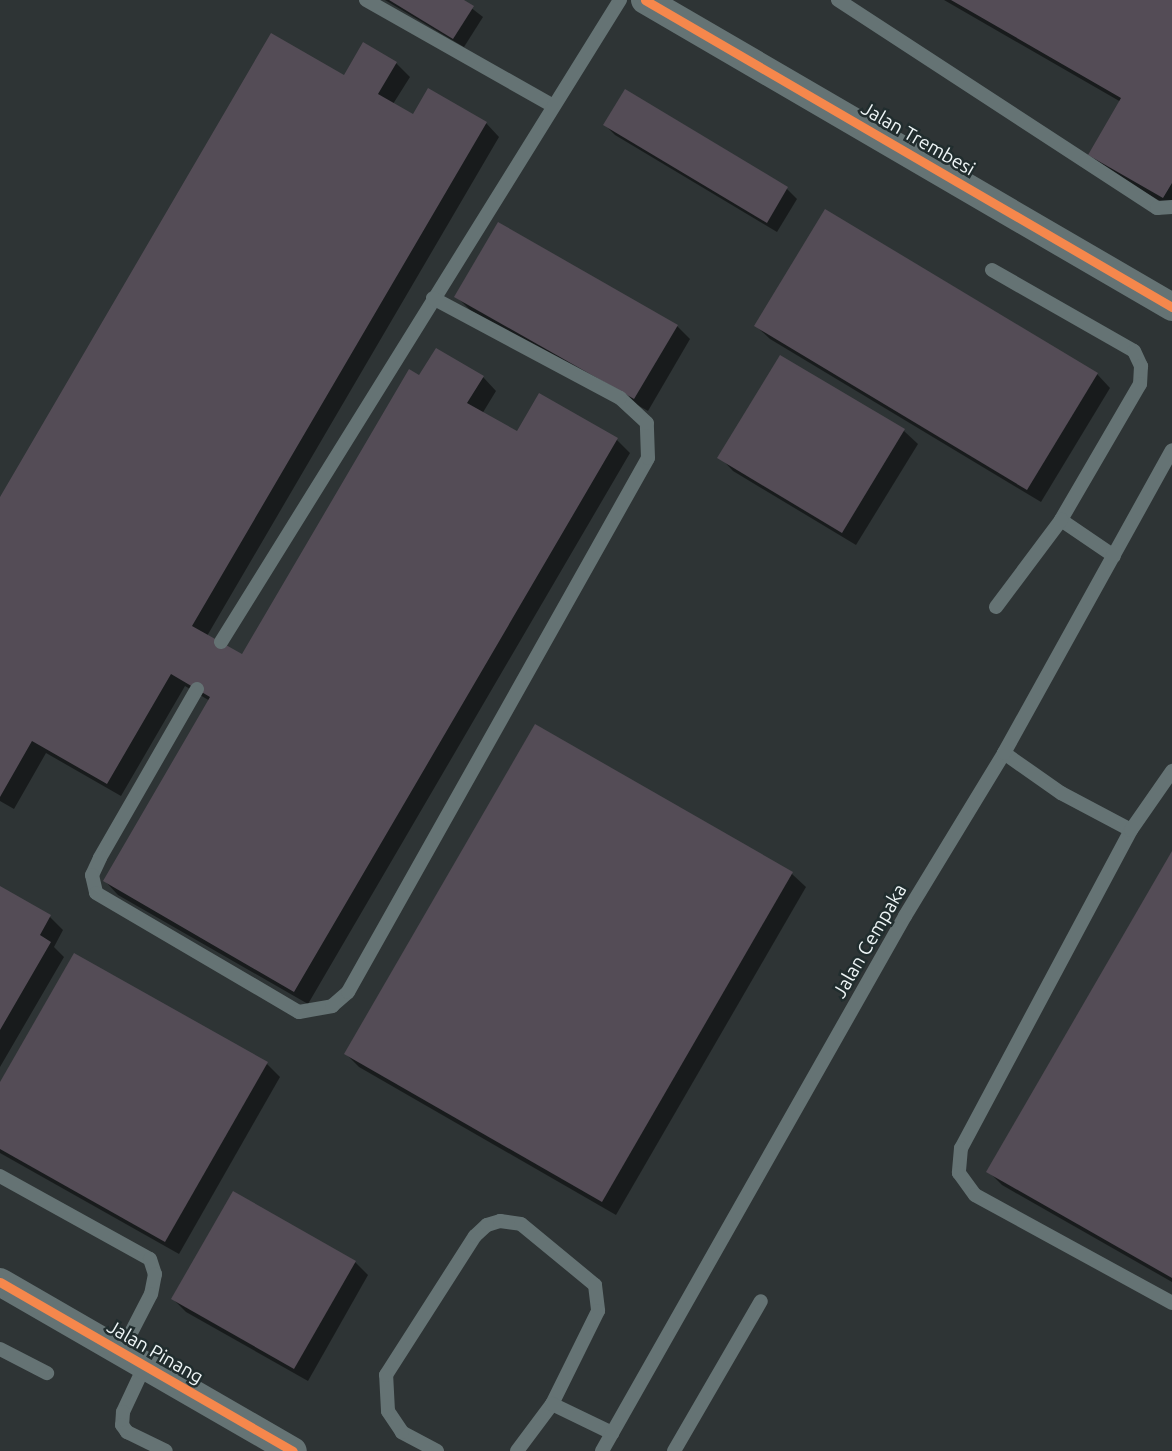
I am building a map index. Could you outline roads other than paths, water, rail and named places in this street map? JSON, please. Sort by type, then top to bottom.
[{"type":"street","name":"Jalan Trembesi","points":[[645,0],[1172,307]]},
{"type":"street","name":"Jalan Pinang","points":[[0,1282],[293,1451]]},
{"type":"lane","points":[[366,0],[553,106]]},
{"type":"lane","points":[[221,642],[620,0]]},
{"type":"lane","points":[[838,0],[1157,208],[1172,207]]},
{"type":"lane","points":[[992,270],[1134,351],[1141,366],[1140,384],[1061,520],[996,607]]},
{"type":"lane","points":[[197,689],[100,858],[92,875],[96,893],[299,1012],[332,1006],[348,992],[648,458],[647,423],[620,398],[433,298]]},
{"type":"lane","name":"Jalan Cempaka","points":[[602,1451],[905,916],[1004,753],[1172,450]]},
{"type":"lane","points":[[1061,520],[1114,556]]},
{"type":"lane","points":[[1004,753],[1061,793],[1131,830]]},
{"type":"lane","points":[[1172,771],[1131,830],[957,1160],[963,1185],[975,1195],[1172,1303]]},
{"type":"lane","points":[[0,1176],[150,1259],[155,1274],[133,1359],[122,1412],[122,1425],[127,1432],[166,1451]]},
{"type":"lane","points":[[437,1451],[402,1432],[388,1411],[386,1375],[475,1236],[487,1225],[521,1224],[595,1284],[598,1311],[552,1404],[517,1451]]},
{"type":"lane","points":[[674,1451],[761,1301]]},
{"type":"lane","points":[[0,1349],[47,1373]]},
{"type":"lane","points":[[552,1404],[612,1433]]}]
